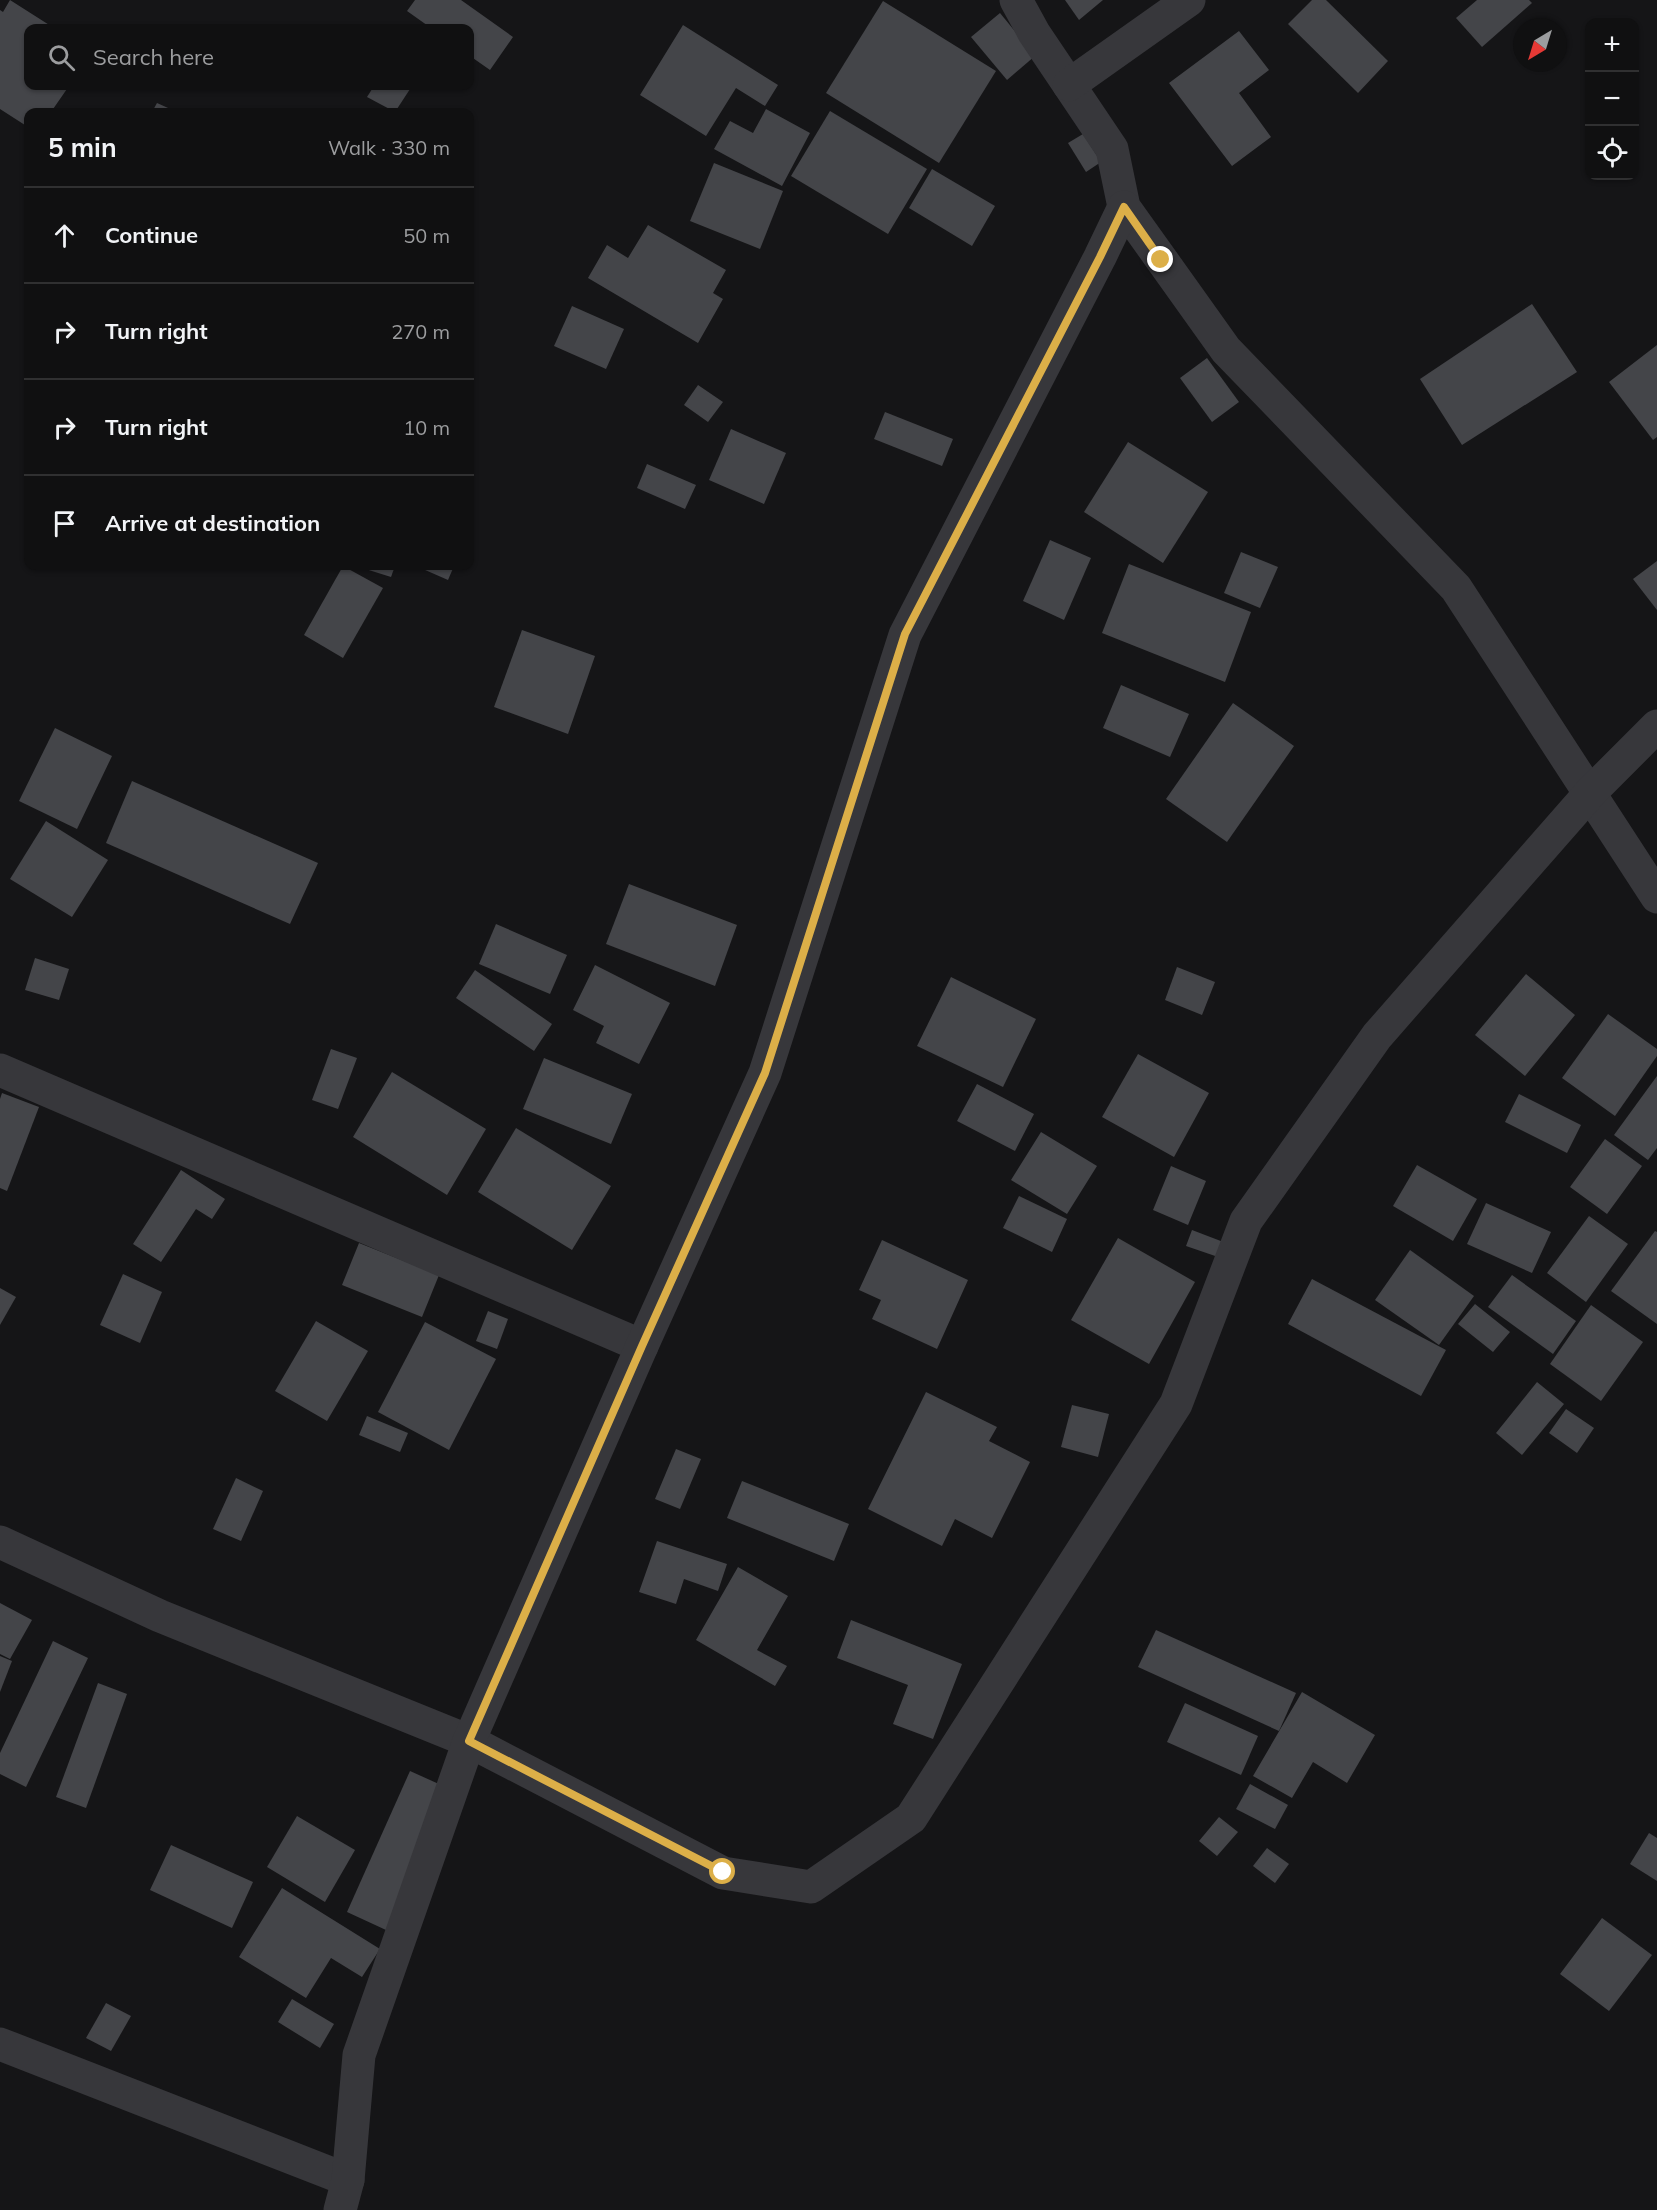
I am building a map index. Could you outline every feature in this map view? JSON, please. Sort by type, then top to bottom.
[{"type":"street","points":[[1017,0],[1034,33],[1112,149],[1124,207],[1226,350],[1456,588],[1591,792],[1657,897]]},
{"type":"street","points":[[1069,85],[1189,0]]},
{"type":"street","points":[[0,2044],[344,2195],[359,2055],[469,1741],[642,1346],[765,1073],[905,634],[1124,207]]},
{"type":"street","points":[[0,1542],[160,1616],[469,1741],[723,1872],[811,1887],[911,1818],[1176,1404],[1246,1221],[1377,1036],[1591,792],[1657,726]]},
{"type":"street","points":[[0,1070],[642,1346]]},
{"type":"building","points":[[10,0],[48,24],[24,24],[24,90],[66,90],[54,108],[24,108],[24,124],[0,109],[0,10],[3,12]]},
{"type":"building","points":[[415,0],[461,0],[513,37],[490,70],[474,59],[474,24],[425,24],[407,11]]},
{"type":"building","points":[[1065,0],[1103,0],[1079,20]]},
{"type":"building","points":[[1312,0],[1326,0],[1388,61],[1358,93],[1288,24]]},
{"type":"building","points":[[1477,0],[1529,0],[1532,3],[1482,47],[1456,18]]},
{"type":"building","points":[[883,1],[996,71],[939,163],[826,93]]},
{"type":"building","points":[[1000,13],[1035,56],[1007,80],[971,37]]},
{"type":"building","points":[[683,25],[778,85],[765,106],[736,88],[706,136],[640,95]]},
{"type":"building","points":[[1239,31],[1269,70],[1239,93],[1271,137],[1232,166],[1169,83]]},
{"type":"building","points":[[371,90],[409,90],[398,108],[388,108],[367,97]]},
{"type":"building","points":[[157,103],[168,108],[154,108]]},
{"type":"building","points":[[766,109],[810,133],[782,186],[714,149],[730,121],[753,133]]},
{"type":"building","points":[[830,111],[927,169],[888,234],[791,176]]},
{"type":"building","points":[[1083,134],[1101,162],[1086,172],[1068,143]]},
{"type":"building","points":[[714,163],[783,191],[760,249],[690,221]]},
{"type":"building","points":[[932,169],[995,206],[972,246],[909,208]]},
{"type":"building","points":[[648,225],[726,270],[713,293],[723,299],[698,343],[588,278],[607,245],[628,258]]},
{"type":"building","points":[[1532,304],[1577,372],[1462,445],[1420,379]]},
{"type":"building","points":[[572,306],[624,329],[606,369],[554,346]]},
{"type":"building","points":[[1657,345],[1657,437],[1653,440],[1609,382]]},
{"type":"building","points":[[1207,358],[1239,402],[1212,422],[1180,378]]},
{"type":"building","points":[[698,385],[723,402],[708,422],[684,405]]},
{"type":"building","points":[[885,412],[953,439],[942,466],[874,439]]},
{"type":"building","points":[[731,429],[786,453],[764,504],[709,480]]},
{"type":"building","points":[[1128,442],[1208,492],[1163,563],[1084,512]]},
{"type":"building","points":[[647,464],[696,485],[685,509],[637,488]]},
{"type":"building","points":[[1050,540],[1091,558],[1064,620],[1023,601]]},
{"type":"building","points":[[1241,552],[1278,567],[1260,608],[1224,593]]},
{"type":"building","points":[[1657,561],[1657,610],[1633,579]]},
{"type":"building","points":[[1129,564],[1251,612],[1225,682],[1102,633]]},
{"type":"building","points":[[341,570],[350,570],[383,588],[343,658],[304,635]]},
{"type":"building","points":[[369,570],[394,570],[391,577]]},
{"type":"building","points":[[425,570],[452,570],[448,580]]},
{"type":"building","points":[[522,630],[595,656],[568,734],[494,707]]},
{"type":"building","points":[[1121,685],[1189,714],[1170,757],[1103,728]]},
{"type":"building","points":[[1233,703],[1294,746],[1227,842],[1166,799]]},
{"type":"building","points":[[55,728],[112,756],[77,829],[19,801]]},
{"type":"building","points":[[132,781],[318,863],[290,924],[106,843]]},
{"type":"building","points":[[46,821],[108,860],[72,917],[10,879]]},
{"type":"building","points":[[629,884],[737,925],[715,986],[606,944]]},
{"type":"building","points":[[496,924],[567,955],[550,994],[479,964]]},
{"type":"building","points":[[35,958],[69,969],[59,1000],[25,990]]},
{"type":"building","points":[[595,965],[670,1003],[639,1064],[596,1043],[604,1026],[573,1010]]},
{"type":"building","points":[[1177,967],[1215,982],[1202,1015],[1165,1000]]},
{"type":"building","points":[[475,970],[552,1024],[534,1051],[456,998]]},
{"type":"building","points":[[1526,974],[1575,1015],[1525,1076],[1475,1035]]},
{"type":"building","points":[[951,977],[1036,1019],[1003,1087],[917,1046]]},
{"type":"building","points":[[1608,1014],[1657,1049],[1657,1056],[1615,1116],[1562,1078]]},
{"type":"building","points":[[331,1049],[357,1058],[338,1109],[312,1100]]},
{"type":"building","points":[[1138,1054],[1209,1093],[1174,1157],[1102,1117]]},
{"type":"building","points":[[544,1058],[632,1094],[611,1144],[523,1109]]},
{"type":"building","points":[[392,1072],[486,1129],[447,1195],[353,1137]]},
{"type":"building","points":[[1657,1076],[1657,1148],[1648,1160],[1614,1135]]},
{"type":"building","points":[[977,1084],[1034,1114],[1015,1151],[957,1121]]},
{"type":"building","points":[[2,1093],[39,1107],[7,1191],[0,1188],[0,1099]]},
{"type":"building","points":[[1519,1094],[1581,1125],[1567,1153],[1505,1122]]},
{"type":"building","points":[[516,1128],[611,1186],[572,1250],[478,1192]]},
{"type":"building","points":[[1041,1132],[1097,1166],[1067,1214],[1011,1180]]},
{"type":"building","points":[[1605,1139],[1642,1166],[1607,1214],[1570,1187]]},
{"type":"building","points":[[1417,1165],[1477,1199],[1453,1241],[1393,1206]]},
{"type":"building","points":[[1171,1166],[1206,1181],[1188,1225],[1153,1210]]},
{"type":"building","points":[[181,1170],[225,1199],[212,1219],[196,1209],[161,1262],[133,1244]]},
{"type":"building","points":[[1019,1196],[1067,1219],[1052,1252],[1003,1228]]},
{"type":"building","points":[[1486,1203],[1551,1232],[1532,1273],[1467,1244]]},
{"type":"building","points":[[1589,1216],[1628,1244],[1586,1302],[1547,1273]]},
{"type":"building","points":[[1192,1230],[1226,1243],[1221,1258],[1186,1246]]},
{"type":"building","points":[[1655,1231],[1657,1232],[1657,1324],[1611,1291]]},
{"type":"building","points":[[1118,1238],[1195,1282],[1149,1364],[1071,1320]]},
{"type":"building","points":[[882,1240],[968,1280],[937,1349],[872,1319],[881,1300],[859,1290]]},
{"type":"building","points":[[359,1243],[439,1275],[422,1317],[342,1285]]},
{"type":"building","points":[[1410,1250],[1474,1296],[1439,1345],[1375,1300]]},
{"type":"building","points":[[123,1274],[162,1292],[140,1343],[100,1325]]},
{"type":"building","points":[[1512,1275],[1576,1321],[1553,1354],[1488,1307]]},
{"type":"building","points":[[1312,1279],[1446,1350],[1421,1396],[1288,1324]]},
{"type":"building","points":[[0,1288],[16,1297],[0,1325]]},
{"type":"building","points":[[1475,1304],[1510,1332],[1493,1352],[1458,1324]]},
{"type":"building","points":[[1591,1305],[1643,1342],[1601,1401],[1550,1364]]},
{"type":"building","points":[[488,1311],[508,1319],[497,1349],[476,1341]]},
{"type":"building","points":[[316,1321],[368,1351],[327,1421],[275,1391]]},
{"type":"building","points":[[425,1322],[496,1359],[449,1450],[378,1412]]},
{"type":"building","points":[[1537,1382],[1564,1404],[1522,1455],[1496,1433]]},
{"type":"building","points":[[926,1392],[997,1427],[989,1441],[1030,1462],[992,1538],[955,1519],[942,1546],[868,1509]]},
{"type":"building","points":[[1072,1405],[1109,1414],[1098,1457],[1061,1447]]},
{"type":"building","points":[[1566,1409],[1594,1428],[1577,1453],[1549,1433]]},
{"type":"building","points":[[367,1416],[408,1433],[400,1452],[359,1435]]},
{"type":"building","points":[[676,1449],[701,1459],[680,1509],[655,1499]]},
{"type":"building","points":[[236,1478],[263,1491],[241,1541],[213,1529]]},
{"type":"building","points":[[742,1481],[849,1524],[834,1561],[727,1518]]},
{"type":"building","points":[[657,1541],[727,1564],[718,1591],[684,1579],[676,1604],[639,1592]]},
{"type":"building","points":[[738,1567],[788,1596],[757,1650],[787,1666],[775,1686],[696,1640]]},
{"type":"building","points":[[0,1603],[32,1620],[10,1659],[0,1654]]},
{"type":"building","points":[[851,1620],[962,1664],[933,1739],[893,1724],[908,1685],[837,1658]]},
{"type":"building","points":[[1156,1630],[1296,1693],[1279,1731],[1138,1667]]},
{"type":"building","points":[[53,1641],[88,1658],[26,1787],[0,1774],[0,1753]]},
{"type":"building","points":[[0,1656],[12,1661],[0,1692]]},
{"type":"building","points":[[98,1683],[127,1694],[86,1808],[56,1797]]},
{"type":"building","points":[[1302,1692],[1375,1735],[1347,1783],[1313,1762],[1292,1798],[1253,1776]]},
{"type":"building","points":[[1185,1703],[1258,1736],[1241,1775],[1167,1742]]},
{"type":"building","points":[[410,1771],[450,1789],[386,1930],[347,1912]]},
{"type":"building","points":[[1250,1784],[1288,1805],[1275,1829],[1236,1809]]},
{"type":"building","points":[[297,1816],[355,1850],[325,1902],[267,1867]]},
{"type":"building","points":[[1219,1817],[1238,1832],[1217,1856],[1199,1841]]},
{"type":"building","points":[[1649,1833],[1657,1838],[1657,1881],[1630,1864]]},
{"type":"building","points":[[171,1845],[253,1882],[232,1928],[150,1890]]},
{"type":"building","points":[[1267,1848],[1289,1864],[1275,1883],[1253,1866]]},
{"type":"building","points":[[282,1888],[380,1949],[362,1977],[331,1958],[306,1998],[239,1957]]},
{"type":"building","points":[[1602,1918],[1652,1955],[1609,2011],[1560,1974]]},
{"type":"building","points":[[292,1999],[334,2024],[320,2048],[278,2022]]},
{"type":"building","points":[[106,2003],[131,2016],[111,2051],[86,2038]]},
{"type":"route","points":[[723,1872],[469,1741],[642,1346],[765,1073],[905,634],[1124,207],[1161,260]]}]
